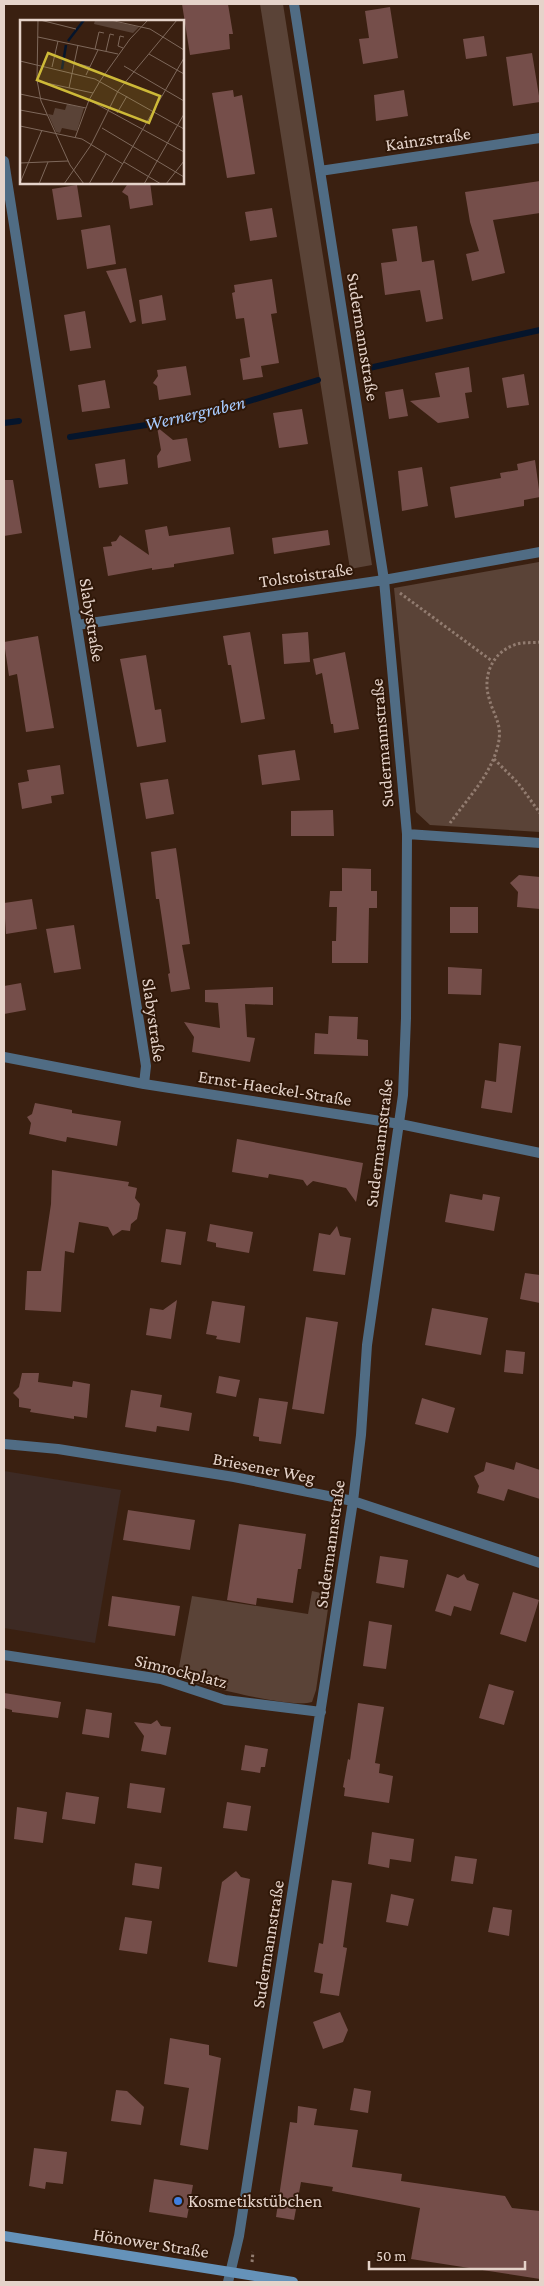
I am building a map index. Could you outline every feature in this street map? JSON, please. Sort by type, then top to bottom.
[{"type":"main road","name":"Hönower Straße","points":[[4,2236],[229,2277],[293,2282]]},
{"type":"street","name":"Sudermannstraße","points":[[229,2277],[239,2236],[353,1502],[361,1435],[367,1345],[400,1124],[406,1018],[407,834],[384,580],[294,4]]},
{"type":"street","name":"Kainzstraße","points":[[320,171],[540,138]]},
{"type":"street","name":"Slabystraße","points":[[4,161],[146,1066],[144,1084]]},
{"type":"street","name":"Tolstoistraße","points":[[77,625],[384,580],[540,552]]},
{"type":"street","points":[[407,834],[447,835],[540,843]]},
{"type":"street","name":"Ernst-Haeckel-Straße","points":[[4,1057],[144,1084],[400,1124],[540,1153]]},
{"type":"street","name":"Briesener Weg","points":[[4,1444],[58,1449],[234,1477],[353,1502],[540,1563]]},
{"type":"street","name":"Simrockplatz","points":[[4,1655],[161,1679],[224,1700],[321,1712]]},
{"type":"path","points":[[384,580],[492,661]]},
{"type":"path","points":[[447,835],[449,824],[485,775],[494,758],[498,743],[500,725],[488,697],[488,679],[492,661],[501,652],[517,644],[540,642]]},
{"type":"path","points":[[494,758],[518,783],[540,813]]},
{"type":"shaded area","points":[[260,4],[283,4],[372,565],[350,569]]},
{"type":"shaded area","points":[[539,562],[540,832],[430,825],[416,812],[394,588]]},
{"type":"shaded area","points":[[4,1471],[121,1490],[95,1643],[4,1628]]},
{"type":"shaded area","points":[[312,1591],[330,1595],[316,1690],[312,1702],[285,1702],[266,1699],[225,1691],[177,1678],[192,1596],[308,1614]]},
{"type":"building","points":[[182,4],[228,4],[233,34],[229,34],[230,49],[190,55]]},
{"type":"building","points":[[390,7],[398,58],[363,64],[359,39],[369,38],[365,11]]},
{"type":"building","points":[[484,36],[487,56],[466,59],[463,39]]},
{"type":"building","points":[[532,53],[540,102],[513,106],[506,57]]},
{"type":"building","points":[[233,90],[234,97],[242,95],[255,174],[227,178],[212,93]]},
{"type":"building","points":[[404,90],[408,116],[376,121],[374,95]]},
{"type":"building","points":[[540,181],[540,213],[493,220],[505,273],[472,281],[466,254],[479,251],[470,222],[465,192]]},
{"type":"building","points":[[128,184],[150,184],[153,205],[130,209],[128,196],[122,192]]},
{"type":"building","points":[[77,185],[82,217],[57,220],[52,189]]},
{"type":"building","points":[[272,208],[277,237],[250,241],[245,212]]},
{"type":"building","points":[[110,225],[116,264],[87,269],[81,230]]},
{"type":"building","points":[[417,226],[422,262],[434,260],[443,319],[426,322],[420,290],[385,295],[381,263],[397,261],[392,229]]},
{"type":"building","points":[[126,268],[136,321],[130,323],[106,271]]},
{"type":"building","points":[[272,279],[277,313],[271,314],[279,363],[261,366],[263,377],[243,380],[240,359],[250,357],[244,318],[236,319],[232,293],[235,292],[234,285]]},
{"type":"building","points":[[162,295],[166,320],[142,324],[139,300]]},
{"type":"building","points":[[85,311],[91,348],[70,351],[64,315]]},
{"type":"building","points":[[186,366],[191,395],[159,400],[157,386],[153,383],[158,376],[157,370]]},
{"type":"building","points":[[469,367],[472,392],[465,393],[469,418],[438,423],[410,401],[440,397],[435,373]]},
{"type":"building","points":[[524,374],[529,405],[507,408],[502,378]]},
{"type":"building","points":[[105,380],[110,408],[82,412],[78,385]]},
{"type":"building","points":[[403,389],[408,416],[389,419],[385,392]]},
{"type":"building","points":[[302,409],[308,444],[279,448],[273,413]]},
{"type":"building","points":[[157,427],[173,440],[187,438],[191,461],[158,468],[157,456],[161,450]]},
{"type":"building","points":[[125,459],[128,484],[99,488],[95,464]]},
{"type":"building","points":[[535,460],[540,497],[524,500],[524,506],[455,518],[450,487],[501,478],[500,473],[518,470],[517,464]]},
{"type":"building","points":[[422,467],[428,506],[402,511],[398,471]]},
{"type":"building","points":[[4,480],[13,480],[22,533],[4,536]]},
{"type":"building","points":[[167,526],[169,536],[230,527],[234,554],[174,564],[174,567],[152,570],[152,568],[108,576],[103,547],[112,546],[111,542],[116,541],[120,535],[149,555],[145,530]]},
{"type":"building","points":[[328,530],[330,545],[274,554],[272,538]]},
{"type":"building","points":[[250,632],[265,719],[241,723],[231,665],[228,665],[223,636]]},
{"type":"building","points":[[308,632],[310,662],[284,664],[282,634]]},
{"type":"building","points":[[38,636],[54,728],[26,732],[17,674],[9,676],[4,642]]},
{"type":"building","points":[[345,652],[359,729],[334,733],[322,673],[316,675],[313,659]]},
{"type":"building","points":[[146,655],[155,710],[161,709],[166,742],[137,747],[120,659]]},
{"type":"building","points":[[295,750],[300,780],[262,785],[258,755]]},
{"type":"building","points":[[60,765],[64,794],[51,796],[52,803],[22,809],[18,783],[29,781],[27,770]]},
{"type":"building","points":[[168,779],[174,814],[146,819],[140,783]]},
{"type":"building","points":[[333,810],[334,836],[291,836],[291,811]]},
{"type":"building","points":[[176,848],[190,944],[182,945],[190,989],[171,992],[159,899],[156,899],[151,852]]},
{"type":"building","points":[[342,868],[371,869],[371,891],[377,891],[377,908],[369,908],[368,963],[332,963],[332,941],[336,941],[337,907],[329,907],[330,891],[342,891]]},
{"type":"building","points":[[519,875],[540,877],[540,909],[517,907],[518,892],[510,883]]},
{"type":"building","points":[[32,899],[37,929],[6,934],[4,903]]},
{"type":"building","points":[[450,907],[478,907],[478,933],[450,933]]},
{"type":"building","points":[[74,925],[81,969],[54,973],[46,929]]},
{"type":"building","points":[[448,967],[482,969],[481,995],[448,994]]},
{"type":"building","points":[[21,983],[26,1010],[4,1014],[4,986]]},
{"type":"building","points":[[273,987],[273,1005],[245,1004],[247,1037],[255,1038],[250,1062],[192,1052],[194,1037],[184,1022],[220,1028],[218,1003],[205,1002],[205,990]]},
{"type":"building","points":[[329,1016],[358,1017],[357,1039],[368,1040],[368,1056],[314,1054],[315,1033],[328,1034]]},
{"type":"building","points":[[499,1043],[521,1046],[512,1113],[481,1108],[485,1080],[496,1082]]},
{"type":"building","points":[[35,1103],[72,1110],[72,1113],[121,1121],[117,1146],[67,1137],[66,1142],[29,1134],[31,1123],[27,1117],[32,1114]]},
{"type":"building","points":[[237,1139],[363,1163],[356,1202],[346,1188],[313,1181],[307,1186],[303,1180],[269,1174],[268,1178],[232,1172]]},
{"type":"building","points":[[52,1170],[129,1182],[128,1186],[137,1188],[135,1198],[140,1204],[137,1219],[131,1224],[130,1231],[122,1230],[113,1236],[108,1227],[79,1222],[74,1253],[65,1251],[61,1312],[25,1310],[27,1271],[41,1271],[51,1204]]},
{"type":"building","points":[[450,1194],[482,1200],[483,1194],[500,1197],[494,1231],[445,1222]]},
{"type":"building","points":[[210,1224],[253,1232],[249,1253],[216,1247],[216,1243],[207,1241]]},
{"type":"building","points":[[337,1226],[340,1236],[351,1238],[345,1275],[313,1271],[319,1233],[330,1235]]},
{"type":"building","points":[[166,1229],[186,1232],[181,1265],[161,1262]]},
{"type":"building","points":[[525,1273],[540,1275],[540,1303],[520,1299]]},
{"type":"building","points":[[177,1300],[171,1339],[146,1335],[150,1308],[163,1310]]},
{"type":"building","points":[[212,1301],[245,1306],[240,1343],[216,1339],[217,1336],[206,1334]]},
{"type":"building","points":[[432,1308],[488,1318],[481,1355],[425,1345]]},
{"type":"building","points":[[306,1317],[338,1322],[324,1414],[292,1409]]},
{"type":"building","points":[[506,1350],[525,1352],[523,1374],[504,1372]]},
{"type":"building","points":[[22,1373],[39,1373],[38,1382],[72,1387],[73,1381],[90,1384],[87,1418],[74,1416],[74,1419],[30,1412],[31,1409],[19,1407],[19,1399],[13,1393],[19,1387]]},
{"type":"building","points":[[219,1376],[240,1380],[236,1397],[216,1393]]},
{"type":"building","points":[[131,1390],[162,1395],[160,1407],[192,1413],[189,1431],[157,1426],[156,1432],[125,1427]]},
{"type":"building","points":[[259,1398],[288,1402],[281,1444],[259,1441],[259,1437],[253,1436]]},
{"type":"building","points":[[422,1398],[455,1408],[448,1433],[415,1424]]},
{"type":"building","points":[[486,1462],[514,1470],[516,1462],[540,1470],[540,1499],[508,1489],[504,1501],[477,1493],[479,1486],[474,1476],[484,1471]]},
{"type":"building","points":[[128,1510],[195,1520],[190,1550],[123,1540]]},
{"type":"building","points":[[239,1524],[306,1534],[301,1569],[298,1569],[293,1603],[257,1598],[256,1605],[227,1600]]},
{"type":"building","points":[[380,1556],[408,1560],[404,1588],[376,1583]]},
{"type":"building","points":[[447,1574],[458,1578],[464,1574],[467,1580],[479,1584],[471,1611],[454,1606],[451,1616],[435,1611]]},
{"type":"building","points":[[513,1592],[539,1600],[526,1642],[500,1634]]},
{"type":"building","points":[[112,1596],[180,1606],[175,1636],[108,1626]]},
{"type":"building","points":[[369,1621],[392,1625],[386,1669],[363,1666]]},
{"type":"building","points":[[489,1684],[514,1691],[504,1725],[479,1718]]},
{"type":"building","points":[[4,1693],[61,1702],[58,1718],[12,1712],[12,1710],[4,1708]]},
{"type":"building","points":[[358,1703],[384,1707],[375,1763],[380,1764],[379,1773],[393,1776],[389,1803],[344,1796],[345,1788],[343,1787],[348,1759],[350,1760]]},
{"type":"building","points":[[86,1709],[112,1713],[109,1738],[82,1734]]},
{"type":"building","points":[[157,1720],[161,1726],[171,1727],[166,1755],[141,1751],[144,1736],[134,1722],[151,1724]]},
{"type":"building","points":[[245,1745],[268,1749],[265,1767],[261,1767],[260,1773],[241,1770]]},
{"type":"building","points":[[130,1783],[165,1788],[161,1813],[127,1808]]},
{"type":"building","points":[[66,1792],[99,1797],[95,1824],[62,1819]]},
{"type":"building","points":[[227,1802],[251,1806],[247,1831],[223,1828]]},
{"type":"building","points":[[17,1807],[47,1812],[43,1843],[14,1839]]},
{"type":"building","points":[[372,1832],[414,1839],[411,1862],[390,1859],[389,1868],[368,1864]]},
{"type":"building","points":[[455,1856],[477,1859],[473,1884],[451,1881]]},
{"type":"building","points":[[135,1863],[162,1867],[159,1889],[132,1885]]},
{"type":"building","points":[[236,1871],[241,1877],[250,1879],[237,1967],[208,1962],[222,1882]]},
{"type":"building","points":[[332,1880],[352,1883],[343,1947],[347,1948],[339,1996],[320,1993],[323,1974],[314,1972],[319,1943],[323,1944]]},
{"type":"building","points":[[391,1894],[414,1899],[408,1926],[386,1922]]},
{"type":"building","points":[[493,1907],[512,1910],[509,1936],[488,1932]]},
{"type":"building","points":[[125,1917],[152,1921],[147,1954],[119,1950]]},
{"type":"building","points":[[340,2012],[348,2030],[343,2042],[323,2049],[313,2022]]},
{"type":"building","points":[[170,2038],[209,2045],[209,2055],[221,2058],[208,2150],[180,2145],[189,2088],[164,2084]]},
{"type":"building","points":[[354,2088],[371,2091],[368,2113],[350,2110]]},
{"type":"building","points":[[116,2090],[127,2091],[144,2107],[141,2125],[111,2121]]},
{"type":"building","points":[[298,2106],[317,2109],[314,2125],[358,2130],[352,2167],[402,2174],[401,2181],[505,2196],[512,2208],[540,2211],[540,2279],[411,2259],[420,2208],[332,2191],[333,2187],[301,2182],[294,2220],[276,2217],[290,2122],[297,2123]]},
{"type":"building","points":[[34,2148],[67,2152],[63,2184],[46,2182],[45,2189],[29,2186]]},
{"type":"building","points":[[154,2179],[193,2185],[187,2218],[149,2212]]},
{"type":"waterway","name":"Wernergraben","points":[[369,368],[540,330]]},
{"type":"waterway","name":"Wernergraben","points":[[70,437],[197,417],[318,380]]},
{"type":"waterway","name":"Wernergraben","points":[[4,423],[19,421]]},
{"type":"place","name":"Kosmetikstübchen","points":[[178,2201]]}]
